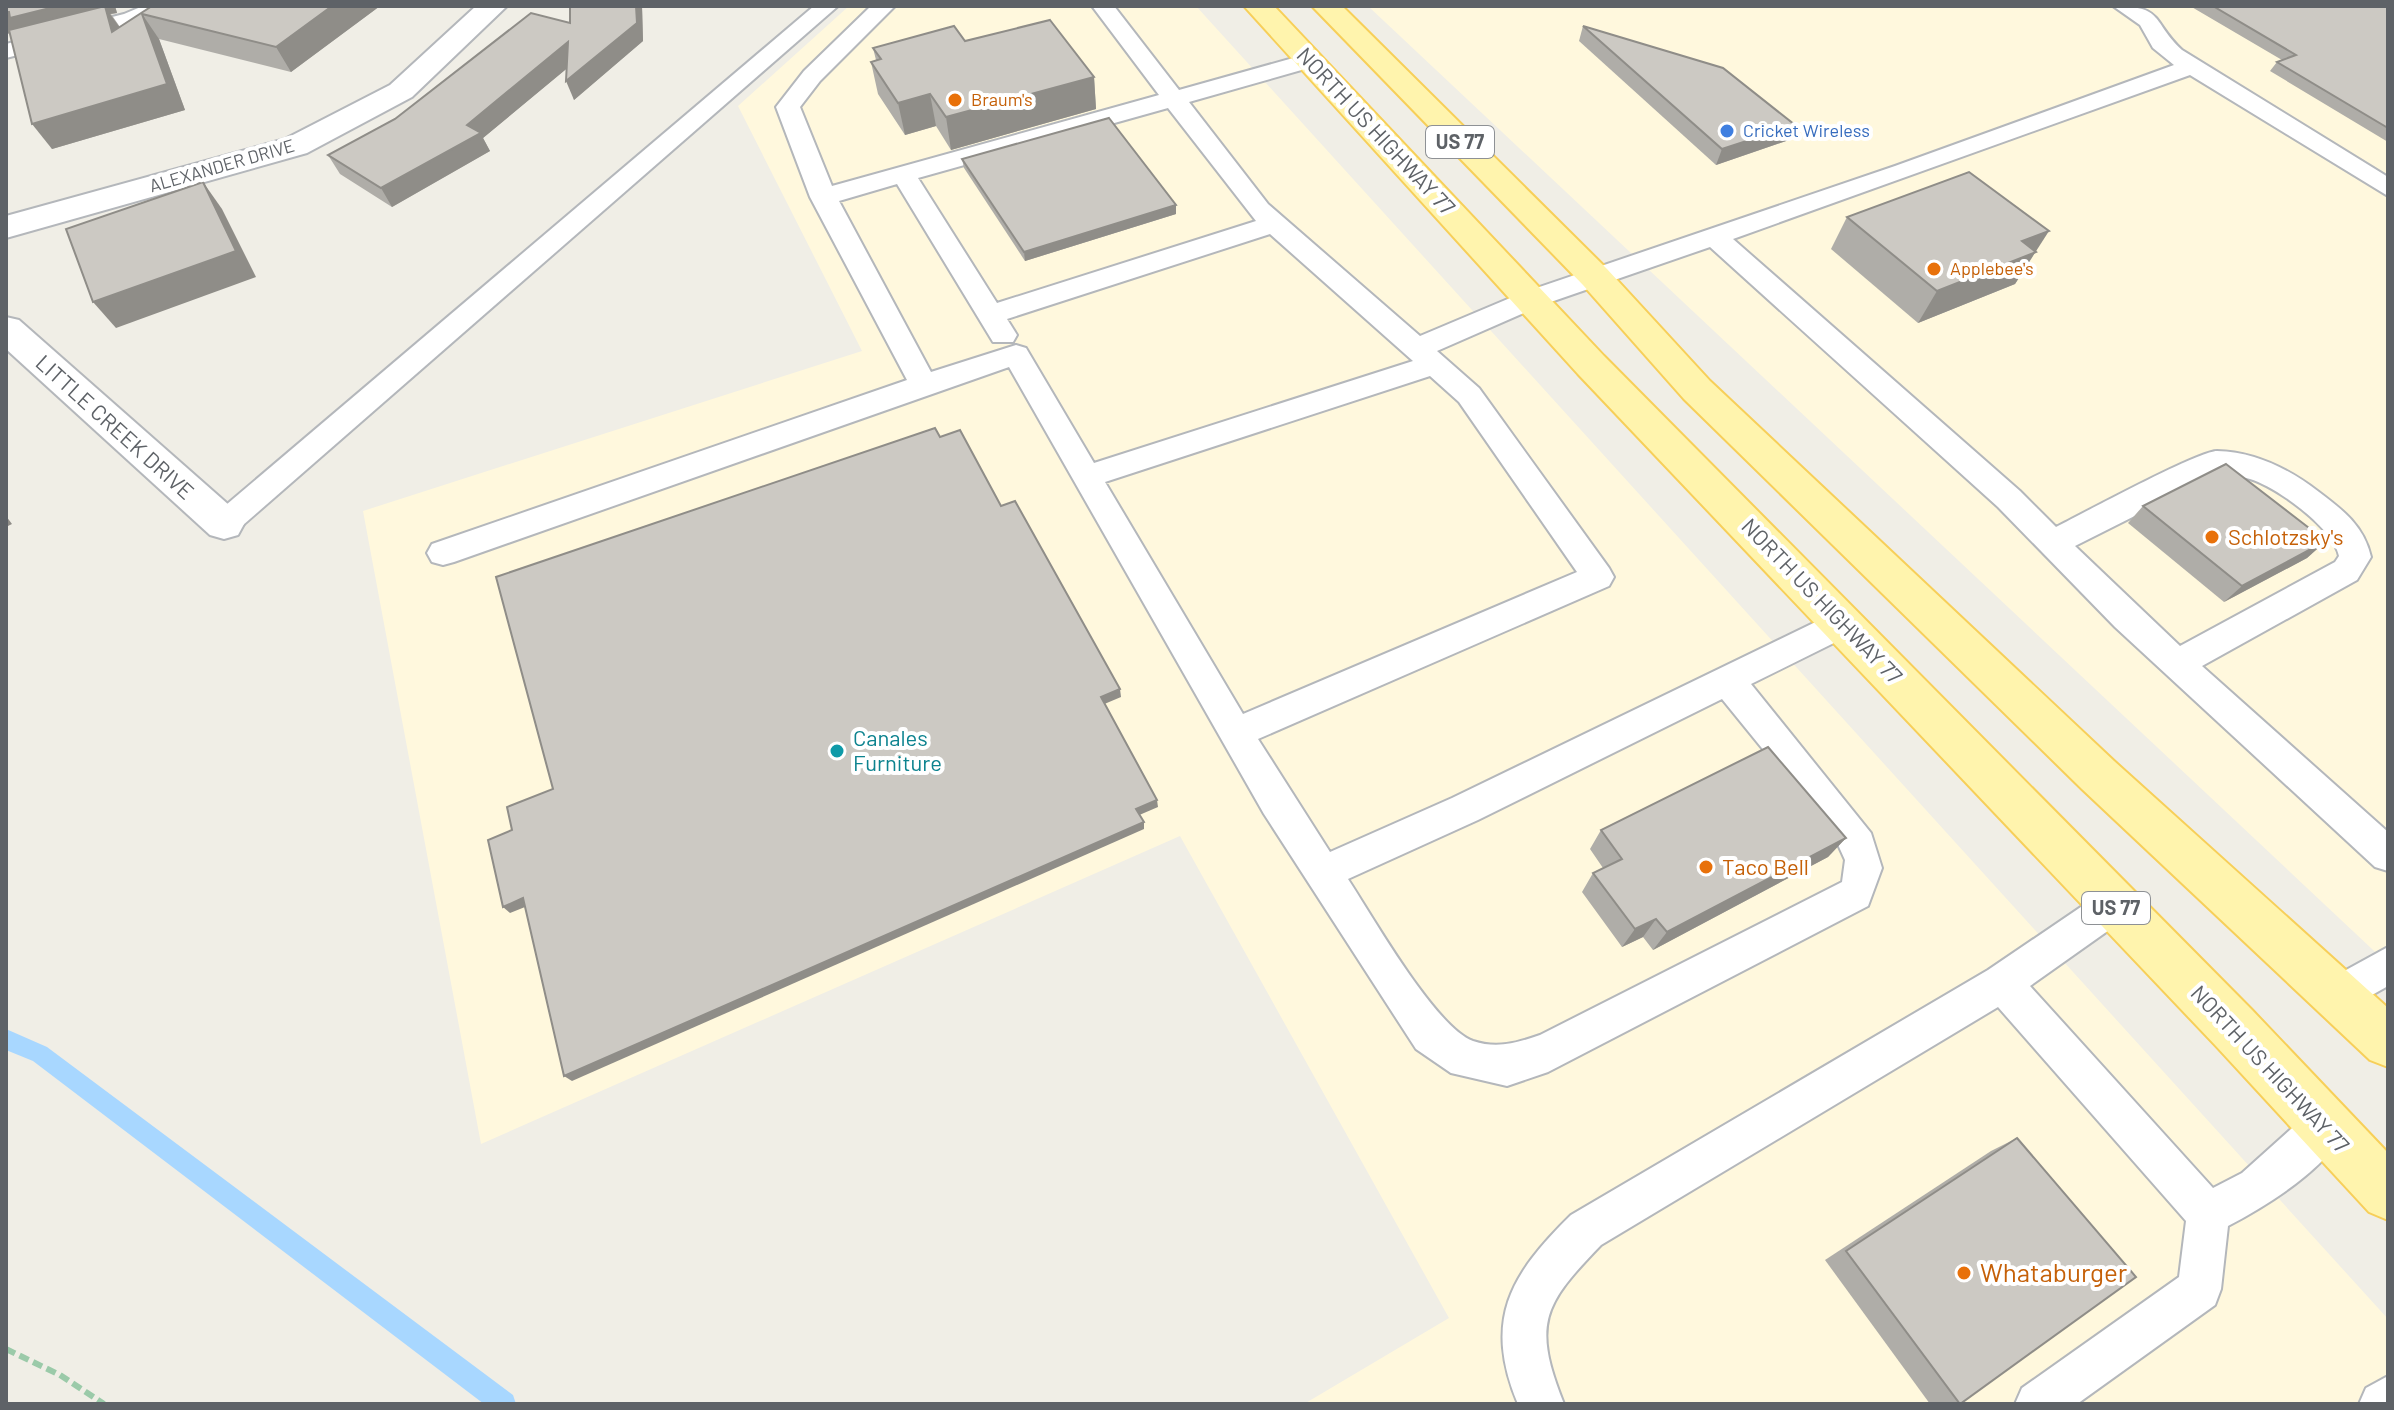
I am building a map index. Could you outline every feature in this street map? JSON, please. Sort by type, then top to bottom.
[{"type":"main road","name":"NORTH US HIGHWAY 77","points":[[1258,6],[1591,365],[1844,623],[2388,1193]]},
{"type":"main road","name":"US 77","points":[[1326,6],[1595,277],[1697,390],[2075,753],[2340,994],[2388,1042]]},
{"type":"street","name":"ALEXANDER DRIVE","points":[[6,227],[296,146],[401,91],[493,6]]},
{"type":"street","name":"LITTLE CREEK DRIVE","points":[[6,329],[224,524]]},
{"type":"lane","points":[[6,51],[132,19],[161,6]]},
{"type":"lane","points":[[224,524],[827,6]]},
{"type":"lane","points":[[884,6],[812,76],[788,107],[807,163],[823,197],[924,385]]},
{"type":"lane","points":[[1103,6],[1259,210],[1469,395],[1598,577],[1235,733]]},
{"type":"lane","points":[[2124,6],[2149,21],[2161,43],[2192,66],[2388,188]]},
{"type":"lane","points":[[823,197],[1311,60]]},
{"type":"lane","points":[[1088,476],[1425,357],[1532,299],[1904,171],[2192,66]]},
{"type":"lane","points":[[903,174],[1016,355],[1235,733],[1323,873],[1430,1035],[1465,1059],[1507,1066],[1548,1052],[1855,894],[1865,874],[1863,850],[1848,827],[1728,681]]},
{"type":"lane","points":[[990,315],[1274,224]]},
{"type":"lane","points":[[1713,235],[2009,499],[2177,664],[2388,855]]},
{"type":"lane","points":[[443,553],[1016,355]]},
{"type":"lane","points":[[2052,543],[2215,462],[2247,466],[2286,483],[2337,522],[2352,543],[2355,557],[2346,571],[2177,664]]},
{"type":"lane","points":[[1323,873],[1844,623]]},
{"type":"lane","points":[[1541,1404],[1524,1358],[1529,1302],[1551,1265],[1586,1230],[2002,983],[2113,906]]},
{"type":"lane","points":[[2340,994],[2388,965]]},
{"type":"lane","points":[[2002,983],[2208,1214],[2199,1289],[2038,1404]]},
{"type":"lane","points":[[2208,1214],[2257,1188],[2325,1127]]},
{"type":"lane","points":[[2382,1404],[2388,1399]]},
{"type":"path","points":[[6,1349],[60,1375],[104,1404]]},
{"type":"shaded area","points":[[849,6],[1196,6],[2388,1319],[2388,1404],[1304,1404],[1449,1318],[1180,836],[481,1144],[363,511],[862,351],[738,106]]},
{"type":"shaded area","points":[[1368,6],[2388,6],[2388,964]]},
{"type":"building","points":[[6,6],[58,6],[10,18]]},
{"type":"building","points":[[105,6],[112,32],[152,6],[332,6],[276,47],[142,14],[167,84],[32,124],[9,30]]},
{"type":"building","points":[[570,6],[636,6],[637,23],[566,81],[568,42],[467,125],[481,133],[381,188],[328,155],[395,119],[531,13],[570,23]]},
{"type":"building","points":[[2213,6],[2388,6],[2388,128],[2277,62],[2296,55]]},
{"type":"building","points":[[1050,20],[1094,77],[946,117],[930,94],[898,103],[871,62],[881,59],[873,48],[954,26],[965,41]]},
{"type":"building","points":[[1583,26],[1723,68],[1795,125],[1722,149]]},
{"type":"building","points":[[1109,118],[1176,205],[1024,252],[962,159]]},
{"type":"building","points":[[1969,172],[2049,231],[2022,241],[2036,252],[1937,291],[1847,217]]},
{"type":"building","points":[[203,182],[236,251],[93,302],[66,229]]},
{"type":"building","name":"Canales Furniture","points":[[935,428],[940,437],[960,430],[1001,506],[1015,501],[1120,689],[1101,697],[1157,800],[1136,809],[1144,822],[564,1076],[523,898],[503,907],[488,840],[512,830],[507,807],[553,789],[496,577]]},
{"type":"building","name":"Schlotzsky's","points":[[2226,464],[2326,541],[2242,586],[2143,506]]},
{"type":"building","name":"Taco Bell","points":[[1768,747],[1846,838],[1667,932],[1656,919],[1635,929],[1593,873],[1622,859],[1601,830]]},
{"type":"building","name":"Whataburger","points":[[2017,1138],[2136,1277],[1960,1404],[1846,1251]]},
{"type":"waterway","points":[[6,1039],[40,1054],[504,1404]]},
{"type":"place","name":"Braum's","points":[[955,100]]},
{"type":"place","name":"Cricket Wireless","points":[[1727,131]]},
{"type":"place","name":"Applebee's","points":[[1934,269]]},
{"type":"place","name":"Schlotzsky's","points":[[2212,537]]},
{"type":"place","name":"Canales Furniture","points":[[837,751]]},
{"type":"place","name":"Taco Bell","points":[[1706,867]]},
{"type":"place","name":"Whataburger","points":[[1964,1273]]}]
